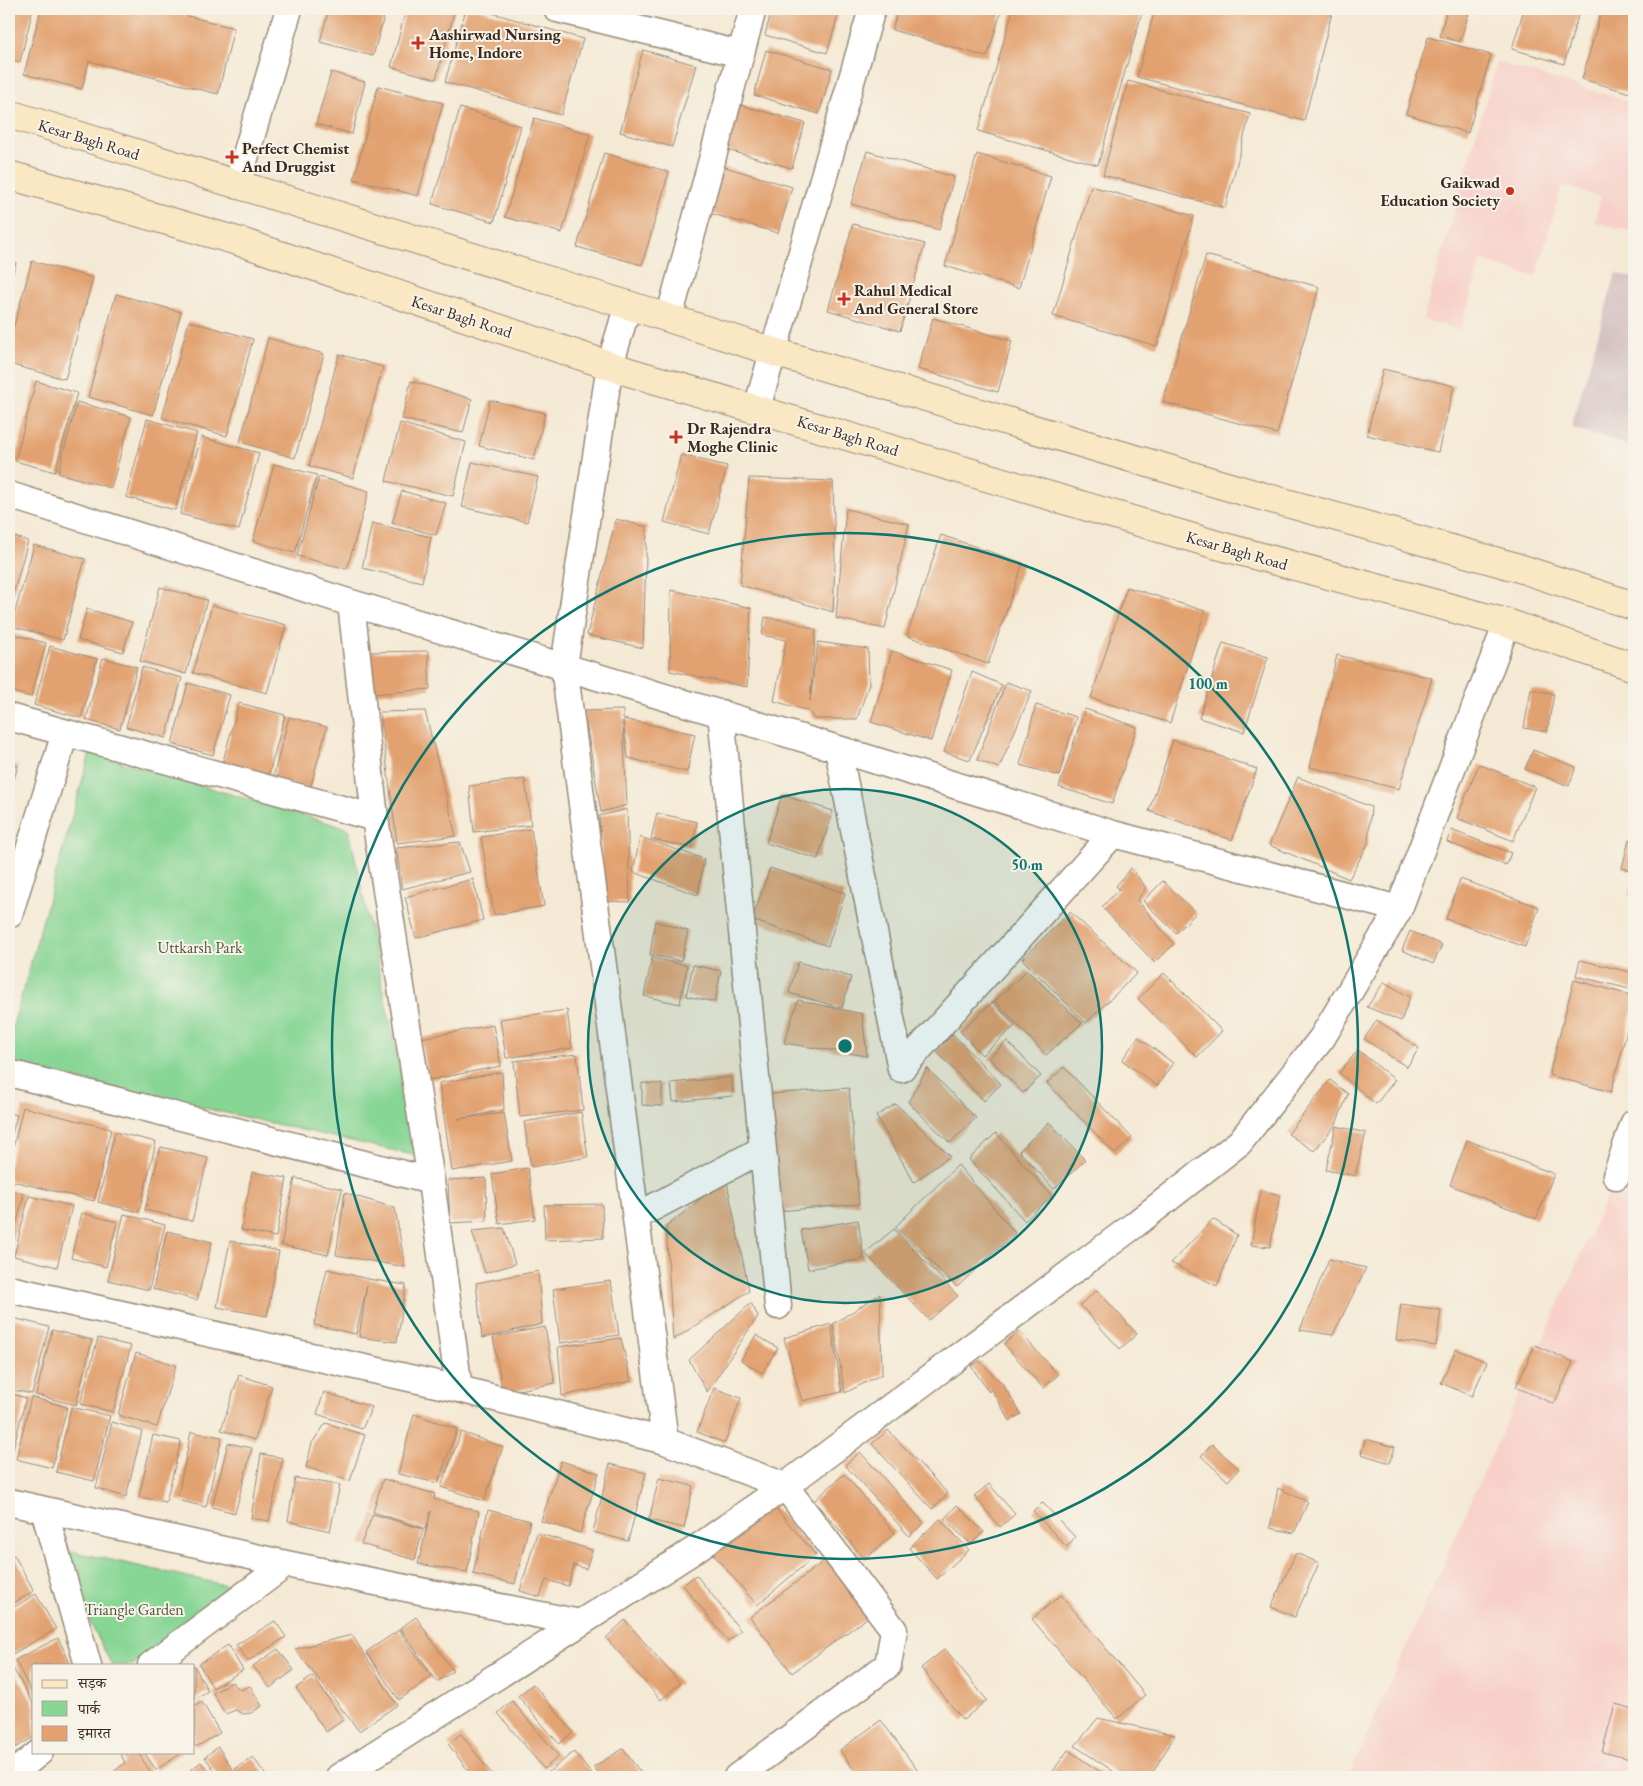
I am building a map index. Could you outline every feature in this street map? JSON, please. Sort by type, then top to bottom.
[{"type":"main road","name":"Kesar Bagh Road","points":[[9,114],[628,305],[774,352],[1236,489],[1516,566],[1634,606]]},
{"type":"main road","name":"Kesar Bagh Road","points":[[9,174],[244,243],[610,365],[1217,545],[1507,623],[1634,667]]},
{"type":"street","points":[[238,185],[288,9]]},
{"type":"street","points":[[557,9],[740,54]]},
{"type":"street","points":[[669,318],[753,9]]},
{"type":"street","points":[[756,408],[774,352],[872,9]]},
{"type":"street","points":[[628,305],[610,365],[564,666],[665,1441]]},
{"type":"street","points":[[9,495],[351,603],[721,713],[1114,834],[1399,909]]},
{"type":"street","points":[[351,603],[374,818],[431,1181],[459,1389]]},
{"type":"street","points":[[339,1777],[693,1551],[785,1486],[1133,1226],[1240,1142],[1322,1038],[1399,909],[1507,623]]},
{"type":"street","points":[[721,713],[778,1306]]},
{"type":"street","points":[[9,717],[374,818]]},
{"type":"street","points":[[9,915],[65,733]]},
{"type":"street","points":[[838,749],[901,1069],[1114,834]]},
{"type":"street","points":[[9,1073],[431,1181]]},
{"type":"street","points":[[1616,1176],[1634,1123]]},
{"type":"street","points":[[636,1216],[763,1149]]},
{"type":"street","points":[[9,1288],[459,1389],[665,1441],[785,1486],[894,1630],[888,1666],[738,1777]]},
{"type":"street","points":[[9,1502],[286,1564],[580,1623]]},
{"type":"street","points":[[44,1510],[88,1664]]},
{"type":"street","points":[[152,1664],[286,1564]]},
{"type":"street","points":[[9,1777],[38,1754]]},
{"type":"shaded area","name":"Gaikwad Education Society","points":[[1497,62],[1634,103],[1634,232],[1595,222],[1601,197],[1562,185],[1536,277],[1481,261],[1460,330],[1423,319]]},
{"type":"shaded area","points":[[1616,273],[1634,278],[1634,447],[1571,428]]},
{"type":"shaded area","points":[[1634,1123],[1634,1777],[1348,1777],[1616,1176]]},
{"type":"green space","name":"Uttkarsh Park","points":[[90,753],[349,829],[418,1156],[9,1064],[9,1040]]},
{"type":"green space","name":"Triangle Garden","points":[[52,1547],[238,1588],[134,1664],[111,1664]]},
{"type":"building","points":[[9,9],[33,9],[20,62],[9,59]]},
{"type":"building","points":[[41,9],[161,9],[234,28],[218,94],[89,61],[82,89],[24,74]]},
{"type":"building","points":[[329,9],[386,9],[373,56],[320,42]]},
{"type":"building","points":[[406,9],[455,9],[436,79],[391,67]]},
{"type":"building","points":[[466,9],[478,9],[583,39],[561,115],[445,82]]},
{"type":"building","points":[[772,9],[840,9],[827,53],[765,35]]},
{"type":"building","points":[[898,9],[1002,9],[987,57],[892,30]]},
{"type":"building","points":[[1013,9],[1143,9],[1098,165],[978,131]]},
{"type":"building","points":[[1155,9],[1333,9],[1304,121],[1137,77]]},
{"type":"building","points":[[1447,9],[1470,9],[1460,42],[1440,36]]},
{"type":"building","points":[[1524,9],[1580,9],[1564,64],[1512,49]]},
{"type":"building","points":[[1602,9],[1634,17],[1634,78],[1630,93],[1582,79]]},
{"type":"building","points":[[1428,37],[1491,55],[1468,133],[1406,114]]},
{"type":"building","points":[[643,50],[696,65],[672,147],[620,132]]},
{"type":"building","points":[[766,50],[832,69],[819,114],[754,95]]},
{"type":"building","points":[[331,72],[365,82],[352,134],[316,124]]},
{"type":"building","points":[[1128,81],[1250,114],[1225,208],[1103,175]]},
{"type":"building","points":[[378,86],[443,103],[418,196],[354,179]]},
{"type":"building","points":[[737,104],[805,123],[792,168],[724,149]]},
{"type":"building","points":[[460,108],[521,126],[494,222],[432,204]]},
{"type":"building","points":[[534,118],[590,134],[562,233],[505,217]]},
{"type":"building","points":[[867,151],[954,177],[939,230],[851,204]]},
{"type":"building","points":[[604,153],[669,172],[642,265],[577,247]]},
{"type":"building","points":[[977,154],[1051,176],[1019,288],[945,266]]},
{"type":"building","points":[[722,166],[792,187],[778,233],[709,213]]},
{"type":"building","points":[[1091,186],[1194,216],[1157,346],[1053,316]]},
{"type":"building","points":[[853,224],[925,244],[900,331],[828,310]]},
{"type":"building","points":[[1206,255],[1319,287],[1277,434],[1163,402]]},
{"type":"building","points":[[9,261],[16,263],[9,287]]},
{"type":"building","points":[[32,261],[93,278],[65,379],[9,364],[9,344]]},
{"type":"building","points":[[116,294],[181,312],[153,415],[88,397]]},
{"type":"building","points":[[933,318],[1012,341],[998,392],[918,369]]},
{"type":"building","points":[[189,321],[253,339],[227,436],[162,418]]},
{"type":"building","points":[[268,338],[324,354],[295,458],[240,442]]},
{"type":"building","points":[[339,354],[383,367],[353,478],[309,466]]},
{"type":"building","points":[[1383,369],[1454,386],[1438,452],[1367,435]]},
{"type":"building","points":[[36,381],[77,393],[55,472],[15,461]]},
{"type":"building","points":[[411,381],[472,399],[463,433],[402,419]]},
{"type":"building","points":[[490,400],[545,413],[534,460],[479,446]]},
{"type":"building","points":[[77,402],[131,417],[111,488],[58,473]]},
{"type":"building","points":[[147,419],[197,433],[175,510],[126,497]]},
{"type":"building","points":[[400,423],[466,442],[453,496],[386,481]]},
{"type":"building","points":[[201,437],[259,453],[239,530],[180,514]]},
{"type":"building","points":[[681,455],[727,466],[709,534],[664,522]]},
{"type":"building","points":[[472,462],[538,477],[527,522],[462,507]]},
{"type":"building","points":[[274,464],[317,475],[295,553],[253,541]]},
{"type":"building","points":[[319,477],[369,491],[347,569],[297,556]]},
{"type":"building","points":[[749,478],[833,481],[835,563],[833,612],[740,585]]},
{"type":"building","points":[[402,491],[446,503],[436,535],[392,523]]},
{"type":"building","points":[[846,509],[909,524],[885,629],[836,618]]},
{"type":"building","points":[[616,519],[647,527],[643,648],[587,635]]},
{"type":"building","points":[[372,523],[431,537],[422,582],[362,568]]},
{"type":"building","points":[[9,535],[28,541],[9,609]]},
{"type":"building","points":[[941,535],[1023,563],[988,664],[907,636]]},
{"type":"building","points":[[34,545],[85,559],[63,640],[11,626]]},
{"type":"building","points":[[160,587],[207,600],[186,674],[140,661]]},
{"type":"building","points":[[1127,587],[1205,611],[1170,723],[1091,698]]},
{"type":"building","points":[[671,590],[751,608],[747,687],[670,671]]},
{"type":"building","points":[[212,605],[286,625],[267,693],[193,673]]},
{"type":"building","points":[[87,609],[132,622],[123,652],[78,640]]},
{"type":"building","points":[[765,617],[790,621],[816,630],[810,701],[818,642],[868,649],[869,684],[857,719],[814,719],[809,711],[774,701],[786,640],[762,635]]},
{"type":"building","points":[[9,633],[46,643],[31,697],[9,691]]},
{"type":"building","points":[[1223,643],[1268,657],[1244,732],[1199,718]]},
{"type":"building","points":[[50,646],[97,659],[81,718],[34,705]]},
{"type":"building","points":[[428,651],[430,689],[374,694],[369,652]]},
{"type":"building","points":[[892,651],[952,670],[931,741],[871,722]]},
{"type":"building","points":[[1337,655],[1432,678],[1399,789],[1310,767]]},
{"type":"building","points":[[103,658],[137,667],[120,729],[86,720]]},
{"type":"building","points":[[142,667],[182,678],[166,738],[126,727]]},
{"type":"building","points":[[972,672],[1002,685],[970,760],[944,752]]},
{"type":"building","points":[[1006,682],[1032,691],[999,768],[977,760]]},
{"type":"building","points":[[188,683],[230,695],[213,755],[172,744]]},
{"type":"building","points":[[1531,689],[1554,694],[1547,732],[1524,728]]},
{"type":"building","points":[[239,703],[285,715],[267,781],[221,768]]},
{"type":"building","points":[[1036,705],[1076,717],[1059,776],[1020,765]]},
{"type":"building","points":[[1085,709],[1137,727],[1112,804],[1059,787]]},
{"type":"building","points":[[623,710],[623,719],[695,734],[687,772],[628,758],[623,721],[627,805],[601,812],[584,711]]},
{"type":"building","points":[[425,711],[456,836],[397,843],[380,712]]},
{"type":"building","points":[[289,717],[327,727],[310,789],[273,778]]},
{"type":"building","points":[[1173,740],[1257,769],[1232,840],[1149,811]]},
{"type":"building","points":[[1533,750],[1576,767],[1569,786],[1525,769]]},
{"type":"building","points":[[9,764],[18,766],[9,796]]},
{"type":"building","points":[[1479,764],[1535,787],[1513,841],[1457,818]]},
{"type":"building","points":[[1298,777],[1371,807],[1368,844],[1349,879],[1269,845]]},
{"type":"building","points":[[525,779],[531,825],[474,832],[469,786]]},
{"type":"building","points":[[782,795],[833,811],[818,859],[766,843]]},
{"type":"building","points":[[627,809],[630,902],[604,901],[599,816]]},
{"type":"building","points":[[657,813],[697,822],[692,848],[651,839]]},
{"type":"building","points":[[531,829],[544,906],[494,915],[481,837]]},
{"type":"building","points":[[1451,830],[1511,853],[1506,865],[1447,842]]},
{"type":"building","points":[[640,837],[704,859],[698,895],[633,872]]},
{"type":"building","points":[[1629,840],[1634,841],[1634,871],[1622,868]]},
{"type":"building","points":[[460,842],[470,872],[402,889],[396,848]]},
{"type":"building","points":[[770,868],[845,893],[828,946],[752,920]]},
{"type":"building","points":[[1131,868],[1146,888],[1137,900],[1174,944],[1155,963],[1102,907],[1119,889],[1116,886]]},
{"type":"building","points":[[473,879],[483,920],[416,938],[405,897]]},
{"type":"building","points":[[1460,879],[1539,907],[1525,947],[1446,919]]},
{"type":"building","points":[[1163,881],[1196,913],[1176,933],[1143,901]]},
{"type":"building","points":[[1634,881],[1634,897],[1629,895]]},
{"type":"building","points":[[1070,912],[1137,973],[1086,1023],[1022,959]]},
{"type":"building","points":[[655,921],[688,931],[681,961],[650,955]]},
{"type":"building","points":[[1410,931],[1442,945],[1433,964],[1402,950]]},
{"type":"building","points":[[652,958],[687,965],[680,1004],[644,996]]},
{"type":"building","points":[[1580,960],[1634,973],[1634,990],[1576,976]]},
{"type":"building","points":[[798,962],[851,977],[842,1008],[789,993]]},
{"type":"building","points":[[693,965],[721,971],[715,1002],[686,996]]},
{"type":"building","points":[[1027,970],[1082,1023],[1046,1055],[995,1001]]},
{"type":"building","points":[[1164,973],[1222,1031],[1197,1057],[1138,999]]},
{"type":"building","points":[[1574,980],[1634,996],[1634,1004],[1611,1092],[1549,1075]]},
{"type":"building","points":[[1384,982],[1410,997],[1401,1021],[1367,1007]]},
{"type":"building","points":[[798,1000],[862,1014],[867,1056],[784,1043]]},
{"type":"building","points":[[993,1002],[1015,1026],[982,1055],[960,1031]]},
{"type":"building","points":[[567,1010],[572,1048],[506,1058],[500,1019]]},
{"type":"building","points":[[1377,1020],[1419,1048],[1407,1067],[1364,1039]]},
{"type":"building","points":[[493,1025],[501,1066],[429,1080],[421,1038]]},
{"type":"building","points":[[953,1034],[1001,1084],[984,1101],[936,1051]]},
{"type":"building","points":[[1138,1037],[1173,1063],[1157,1086],[1122,1060]]},
{"type":"building","points":[[1007,1041],[1041,1076],[1023,1093],[989,1058]]},
{"type":"building","points":[[1358,1050],[1395,1080],[1376,1104],[1339,1073]]},
{"type":"building","points":[[577,1054],[583,1110],[520,1117],[514,1061]]},
{"type":"building","points":[[1064,1067],[1132,1138],[1115,1154],[1047,1083]]},
{"type":"building","points":[[927,1068],[976,1118],[950,1143],[908,1102]]},
{"type":"building","points":[[502,1072],[504,1110],[458,1119],[504,1113],[512,1161],[452,1171],[439,1083]]},
{"type":"building","points":[[732,1077],[733,1096],[673,1102],[671,1083]]},
{"type":"building","points":[[1330,1080],[1348,1094],[1336,1124],[1314,1151],[1288,1134]]},
{"type":"building","points":[[642,1083],[662,1084],[662,1106],[642,1105]]},
{"type":"building","points":[[849,1088],[859,1204],[778,1211],[769,1094]]},
{"type":"building","points":[[896,1104],[950,1156],[914,1182],[876,1116]]},
{"type":"building","points":[[23,1107],[111,1129],[94,1201],[9,1180],[9,1165]]},
{"type":"building","points":[[581,1112],[588,1157],[531,1167],[524,1122]]},
{"type":"building","points":[[9,1113],[17,1115],[9,1145]]},
{"type":"building","points":[[1049,1122],[1085,1160],[1054,1189],[1019,1151]]},
{"type":"building","points":[[1336,1126],[1366,1133],[1355,1176],[1326,1170]]},
{"type":"building","points":[[115,1132],[156,1142],[139,1212],[98,1202]]},
{"type":"building","points":[[996,1133],[1052,1196],[1025,1221],[969,1159]]},
{"type":"building","points":[[1467,1140],[1554,1174],[1536,1219],[1450,1185]]},
{"type":"building","points":[[161,1147],[208,1158],[192,1221],[145,1210]]},
{"type":"building","points":[[958,1165],[1015,1233],[957,1287],[895,1227]]},
{"type":"building","points":[[528,1168],[535,1219],[499,1224],[492,1174]]},
{"type":"building","points":[[252,1172],[287,1178],[276,1237],[241,1230]]},
{"type":"building","points":[[295,1178],[342,1189],[328,1255],[281,1245]]},
{"type":"building","points":[[486,1178],[487,1221],[450,1223],[448,1180]]},
{"type":"building","points":[[726,1178],[749,1291],[673,1340],[666,1227]]},
{"type":"building","points":[[9,1190],[24,1194],[9,1254]]},
{"type":"building","points":[[1261,1190],[1280,1195],[1270,1247],[1251,1245]]},
{"type":"building","points":[[345,1193],[395,1208],[405,1267],[336,1255]]},
{"type":"building","points":[[29,1196],[72,1206],[57,1267],[14,1256]]},
{"type":"building","points":[[602,1204],[603,1238],[545,1240],[544,1205]]},
{"type":"building","points":[[82,1213],[117,1222],[106,1267],[71,1258]]},
{"type":"building","points":[[124,1214],[165,1225],[149,1290],[108,1280]]},
{"type":"building","points":[[1213,1219],[1237,1235],[1217,1286],[1171,1263]]},
{"type":"building","points":[[858,1220],[864,1259],[808,1269],[801,1230]]},
{"type":"building","points":[[504,1228],[515,1264],[485,1273],[472,1231]]},
{"type":"building","points":[[894,1229],[958,1296],[929,1320],[865,1253]]},
{"type":"building","points":[[167,1231],[212,1242],[197,1300],[153,1289]]},
{"type":"building","points":[[230,1241],[279,1251],[267,1316],[217,1307]]},
{"type":"building","points":[[1329,1259],[1366,1268],[1333,1335],[1300,1330]]},
{"type":"building","points":[[327,1269],[368,1279],[406,1285],[397,1342],[359,1337],[367,1285],[356,1334],[314,1325]]},
{"type":"building","points":[[538,1271],[542,1324],[482,1338],[476,1283]]},
{"type":"building","points":[[611,1281],[619,1335],[560,1343],[553,1289]]},
{"type":"building","points":[[1097,1290],[1137,1334],[1120,1349],[1080,1305]]},
{"type":"building","points":[[880,1294],[882,1374],[845,1393],[833,1324]]},
{"type":"building","points":[[751,1303],[758,1316],[707,1392],[689,1360]]},
{"type":"building","points":[[1401,1304],[1441,1310],[1436,1346],[1396,1340]]},
{"type":"building","points":[[9,1317],[49,1327],[32,1394],[9,1389]]},
{"type":"building","points":[[831,1324],[842,1392],[802,1401],[784,1338]]},
{"type":"building","points":[[545,1327],[555,1383],[503,1393],[493,1337]]},
{"type":"building","points":[[52,1330],[92,1340],[76,1405],[36,1395]]},
{"type":"building","points":[[1019,1331],[1058,1375],[1043,1388],[1004,1344]]},
{"type":"building","points":[[756,1335],[778,1348],[762,1373],[741,1360]]},
{"type":"building","points":[[98,1338],[131,1346],[113,1412],[80,1404]]},
{"type":"building","points":[[621,1338],[631,1381],[562,1396],[558,1347]]},
{"type":"building","points":[[1535,1345],[1573,1362],[1554,1404],[1516,1387]]},
{"type":"building","points":[[1456,1349],[1487,1362],[1472,1396],[1441,1383]]},
{"type":"building","points":[[136,1353],[176,1365],[157,1427],[118,1415]]},
{"type":"building","points":[[979,1361],[1002,1383],[1021,1414],[1010,1421],[991,1389],[989,1392],[971,1366]]},
{"type":"building","points":[[239,1375],[272,1386],[255,1440],[221,1430]]},
{"type":"building","points":[[714,1388],[741,1398],[725,1443],[697,1432]]},
{"type":"building","points":[[324,1392],[372,1407],[362,1429],[317,1414]]},
{"type":"building","points":[[9,1393],[26,1398],[9,1465]]},
{"type":"building","points":[[31,1397],[67,1407],[52,1468],[16,1459]]},
{"type":"building","points":[[71,1407],[110,1416],[94,1481],[56,1472]]},
{"type":"building","points":[[414,1414],[457,1429],[438,1483],[398,1474]]},
{"type":"building","points":[[112,1422],[142,1431],[126,1497],[96,1488]]},
{"type":"building","points":[[326,1423],[365,1435],[350,1481],[306,1467],[312,1443]]},
{"type":"building","points":[[888,1430],[948,1494],[932,1509],[872,1444]]},
{"type":"building","points":[[191,1432],[222,1437],[206,1507],[177,1500]]},
{"type":"building","points":[[461,1432],[503,1447],[484,1501],[441,1487]]},
{"type":"building","points":[[153,1435],[181,1441],[166,1502],[139,1497]]},
{"type":"building","points":[[1365,1439],[1395,1447],[1390,1463],[1361,1454]]},
{"type":"building","points":[[228,1443],[252,1448],[235,1513],[212,1507]]},
{"type":"building","points":[[1212,1444],[1239,1469],[1228,1481],[1201,1456]]},
{"type":"building","points":[[860,1452],[924,1523],[909,1536],[845,1465]]},
{"type":"building","points":[[261,1454],[283,1458],[269,1521],[251,1518]]},
{"type":"building","points":[[561,1461],[599,1473],[580,1533],[541,1521]]},
{"type":"building","points":[[610,1464],[646,1473],[628,1541],[593,1532]]},
{"type":"building","points":[[844,1474],[895,1533],[865,1559],[814,1501]]},
{"type":"building","points":[[295,1478],[340,1485],[330,1531],[288,1521]]},
{"type":"building","points":[[659,1478],[693,1486],[684,1528],[649,1520]]},
{"type":"building","points":[[383,1479],[435,1494],[434,1499],[479,1511],[467,1572],[418,1564],[431,1511],[426,1529],[373,1512]]},
{"type":"building","points":[[989,1484],[1015,1514],[1000,1527],[974,1496]]},
{"type":"building","points":[[1278,1488],[1308,1502],[1294,1533],[1270,1528]]},
{"type":"building","points":[[1042,1502],[1075,1537],[1067,1547],[1033,1511]]},
{"type":"building","points":[[771,1503],[816,1555],[757,1605],[713,1554]]},
{"type":"building","points":[[957,1505],[984,1532],[971,1544],[944,1519]]},
{"type":"building","points":[[488,1510],[530,1521],[515,1584],[473,1574]]},
{"type":"building","points":[[373,1514],[423,1529],[415,1560],[361,1544]]},
{"type":"building","points":[[940,1519],[969,1550],[937,1579],[909,1548]]},
{"type":"building","points":[[537,1533],[592,1550],[586,1569],[574,1565],[568,1586],[546,1580],[540,1597],[520,1591]]},
{"type":"building","points":[[1296,1553],[1319,1563],[1295,1617],[1271,1607]]},
{"type":"building","points":[[14,1555],[34,1591],[9,1606],[9,1558]]},
{"type":"building","points":[[828,1558],[871,1615],[792,1673],[750,1617]]},
{"type":"building","points":[[696,1575],[741,1631],[728,1641],[683,1585]]},
{"type":"building","points":[[36,1594],[56,1629],[9,1656],[9,1610]]},
{"type":"building","points":[[1061,1595],[1145,1695],[1117,1719],[1032,1619]]},
{"type":"building","points":[[416,1617],[453,1671],[437,1682],[400,1628]]},
{"type":"building","points":[[625,1620],[680,1683],[661,1700],[606,1638]]},
{"type":"building","points":[[275,1621],[286,1637],[248,1661],[236,1645]]},
{"type":"building","points":[[399,1630],[431,1677],[399,1700],[366,1652]]},
{"type":"building","points":[[352,1635],[397,1705],[359,1731],[295,1649]]},
{"type":"building","points":[[58,1638],[71,1664],[32,1664],[32,1693],[15,1660]]},
{"type":"building","points":[[228,1645],[243,1670],[213,1688],[199,1664]]},
{"type":"building","points":[[278,1649],[294,1670],[270,1688],[253,1666]]},
{"type":"building","points":[[945,1649],[987,1700],[963,1720],[921,1668]]},
{"type":"building","points":[[9,1664],[32,1702],[32,1738],[9,1751]]},
{"type":"building","points":[[195,1667],[208,1691],[195,1698]]},
{"type":"building","points":[[313,1676],[343,1720],[326,1732],[296,1688]]},
{"type":"building","points":[[232,1682],[240,1690],[250,1686],[262,1706],[251,1713],[243,1714],[236,1710],[225,1714],[213,1693]]},
{"type":"building","points":[[533,1684],[573,1732],[559,1744],[518,1696]]},
{"type":"building","points":[[512,1701],[559,1756],[544,1769],[498,1713]]},
{"type":"building","points":[[202,1702],[220,1733],[196,1747],[195,1746],[195,1706]]},
{"type":"building","points":[[1615,1704],[1634,1709],[1634,1760],[1602,1752]]},
{"type":"building","points":[[1098,1718],[1175,1735],[1150,1777],[1122,1777],[1075,1746]]},
{"type":"building","points":[[881,1720],[918,1771],[910,1777],[859,1777],[840,1750]]},
{"type":"building","points":[[461,1734],[494,1777],[473,1777],[448,1744]]},
{"type":"building","points":[[218,1747],[238,1777],[219,1777],[205,1757]]},
{"type":"building","points":[[623,1749],[644,1777],[601,1777],[593,1767]]},
{"type":"building","points":[[1068,1750],[1108,1777],[1049,1777]]},
{"type":"building","points":[[574,1752],[594,1777],[542,1777]]},
{"type":"building","points":[[121,1754],[139,1754],[153,1777],[107,1777],[125,1763]]},
{"type":"building","points":[[145,1754],[180,1754],[156,1770]]},
{"type":"building","points":[[253,1757],[267,1777],[241,1777],[235,1769]]},
{"type":"building","points":[[201,1762],[212,1777],[181,1777]]},
{"type":"place","name":"Aashirwad Nursing Home, Indore","points":[[418,43]]},
{"type":"place","name":"Perfect Chemist And Druggist","points":[[232,157]]},
{"type":"place","name":"Gaikwad Education Society","points":[[1510,191]]},
{"type":"place","name":"Rahul Medical And General Store","points":[[844,299]]},
{"type":"place","name":"Dr Rajendra Moghe Clinic","points":[[676,437]]}]
